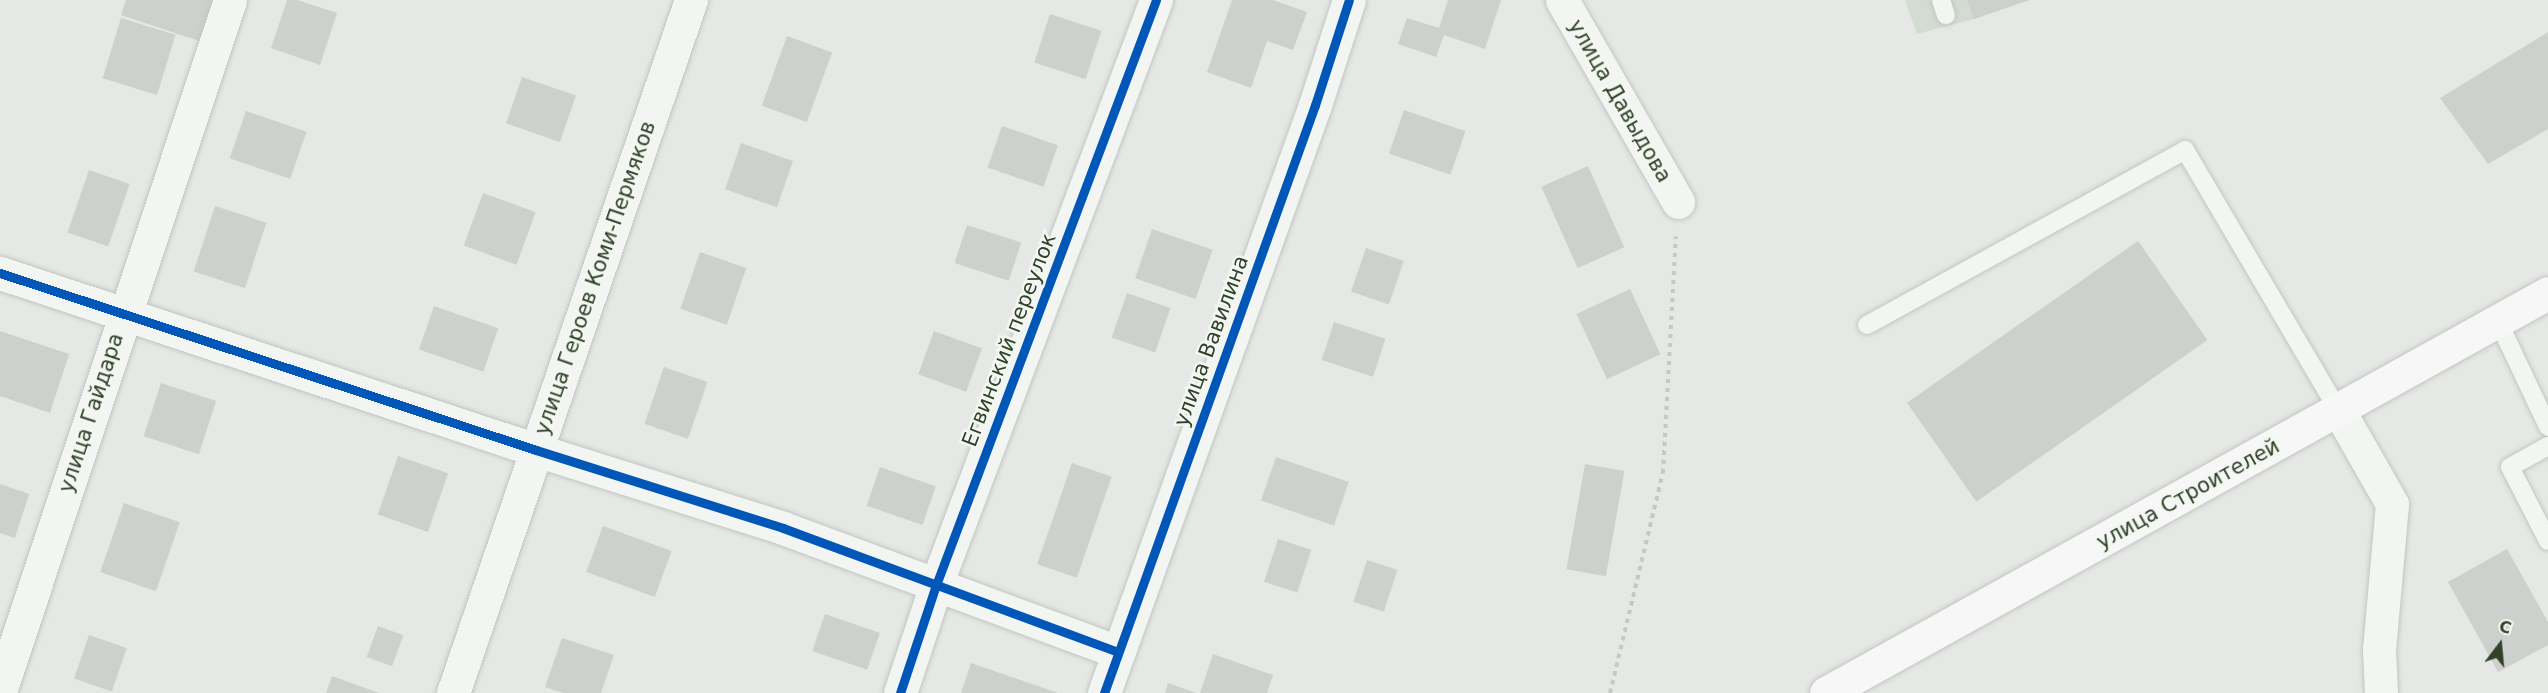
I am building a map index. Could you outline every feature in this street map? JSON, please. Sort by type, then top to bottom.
[{"type":"main road","name":"улица Строителей","points":[[1826,693],[2339,411],[2548,293]]},
{"type":"street","name":"улица Гайдара","points":[[0,691],[230,0]]},
{"type":"street","name":"улица Героев Коми-Пермяков","points":[[453,693],[691,0]]},
{"type":"street","name":"Егвинский переулок","points":[[900,693],[936,585],[1156,0]]},
{"type":"street","name":"улица Вавилина","points":[[1104,693],[1315,105],[1349,0]]},
{"type":"street","name":"улица Давыдова","points":[[1562,0],[1678,202]]},
{"type":"street","points":[[0,273],[536,450],[783,528],[1118,652]]},
{"type":"street","points":[[2339,411],[2392,504],[2379,649],[2381,693]]},
{"type":"lane","points":[[1867,325],[2185,150],[2339,411]]},
{"type":"lane","points":[[2498,321],[2548,427]]},
{"type":"lane","points":[[2548,446],[2510,467],[2548,541]]},
{"type":"path","points":[[1610,693],[1663,473],[1678,202]]},
{"type":"shaded area","points":[[1905,0],[2030,0],[1974,19],[1917,34]]},
{"type":"building","points":[[126,0],[219,0],[205,43],[121,15]]},
{"type":"building","points":[[287,0],[297,0],[337,13],[320,65],[271,48]]},
{"type":"building","points":[[1232,0],[1273,0],[1307,12],[1293,50],[1267,41],[1251,88],[1207,72]]},
{"type":"building","points":[[1448,0],[1501,0],[1485,49],[1444,35],[1436,57],[1398,44],[1407,18],[1439,28]]},
{"type":"building","points":[[1967,0],[2029,0],[1974,19]]},
{"type":"building","points":[[1050,14],[1101,31],[1086,79],[1034,63]]},
{"type":"building","points":[[121,18],[176,35],[157,95],[103,78]]},
{"type":"building","points":[[2548,32],[2548,129],[2488,164],[2440,98]]},
{"type":"building","points":[[787,36],[832,52],[807,122],[762,106]]},
{"type":"building","points":[[522,77],[576,96],[560,142],[506,123]]},
{"type":"building","points":[[1404,110],[1465,131],[1450,175],[1389,153]]},
{"type":"building","points":[[246,111],[307,132],[290,179],[230,158]]},
{"type":"building","points":[[1002,126],[1058,145],[1043,187],[988,168]]},
{"type":"building","points":[[741,143],[793,161],[777,207],[725,189]]},
{"type":"building","points":[[1588,166],[1624,247],[1578,268],[1541,187]]},
{"type":"building","points":[[89,170],[130,184],[108,246],[68,232]]},
{"type":"building","points":[[483,193],[536,212],[516,265],[464,246]]},
{"type":"building","points":[[215,206],[266,223],[245,288],[194,272]]},
{"type":"building","points":[[967,225],[1021,243],[1009,281],[955,263]]},
{"type":"building","points":[[1152,229],[1213,250],[1196,299],[1135,278]]},
{"type":"building","points":[[2138,241],[2207,340],[1976,502],[1907,403]]},
{"type":"building","points":[[1366,248],[1404,261],[1389,305],[1351,291]]},
{"type":"building","points":[[700,252],[746,268],[727,325],[680,309]]},
{"type":"building","points":[[1630,289],[1660,354],[1607,379],[1577,314]]},
{"type":"building","points":[[1127,293],[1170,308],[1155,352],[1112,337]]},
{"type":"building","points":[[434,306],[498,328],[483,372],[419,349]]},
{"type":"building","points":[[1334,322],[1385,339],[1373,377],[1322,360]]},
{"type":"building","points":[[0,331],[69,354],[50,413],[0,396]]},
{"type":"building","points":[[934,331],[982,348],[966,392],[918,374]]},
{"type":"building","points":[[664,367],[707,382],[688,439],[644,424]]},
{"type":"building","points":[[161,383],[216,401],[199,454],[144,436]]},
{"type":"building","points":[[398,456],[448,473],[428,532],[378,515]]},
{"type":"building","points":[[1276,457],[1349,482],[1334,526],[1261,500]]},
{"type":"building","points":[[1072,463],[1112,477],[1077,578],[1037,564]]},
{"type":"building","points":[[1585,464],[1624,471],[1606,576],[1566,569]]},
{"type":"building","points":[[880,467],[936,486],[922,525],[867,506]]},
{"type":"building","points":[[0,484],[29,494],[15,538],[0,533]]},
{"type":"building","points":[[124,503],[180,522],[156,591],[100,572]]},
{"type":"building","points":[[603,526],[672,551],[655,597],[586,572]]},
{"type":"building","points":[[1278,539],[1311,550],[1297,593],[1264,582]]},
{"type":"building","points":[[2507,549],[2548,622],[2548,645],[2498,672],[2448,582]]},
{"type":"building","points":[[1367,560],[1397,570],[1384,612],[1353,602]]},
{"type":"building","points":[[825,614],[880,633],[867,670],[812,651]]},
{"type":"building","points":[[378,626],[403,635],[392,666],[367,657]]},
{"type":"building","points":[[89,635],[127,648],[112,692],[74,678]]},
{"type":"building","points":[[562,638],[614,655],[601,693],[563,693],[545,687]]},
{"type":"building","points":[[1213,654],[1273,675],[1267,693],[1200,693]]},
{"type":"building","points":[[971,663],[1058,693],[961,693]]},
{"type":"building","points":[[332,676],[379,693],[326,693]]},
{"type":"building","points":[[1168,683],[1196,693],[1165,693]]},
{"type":"cycle path","points":[[900,693],[936,585],[1156,0]]},
{"type":"cycle path","points":[[1104,693],[1315,105],[1349,0]]},
{"type":"cycle path","points":[[0,273],[536,450],[783,528],[1118,652]]}]
